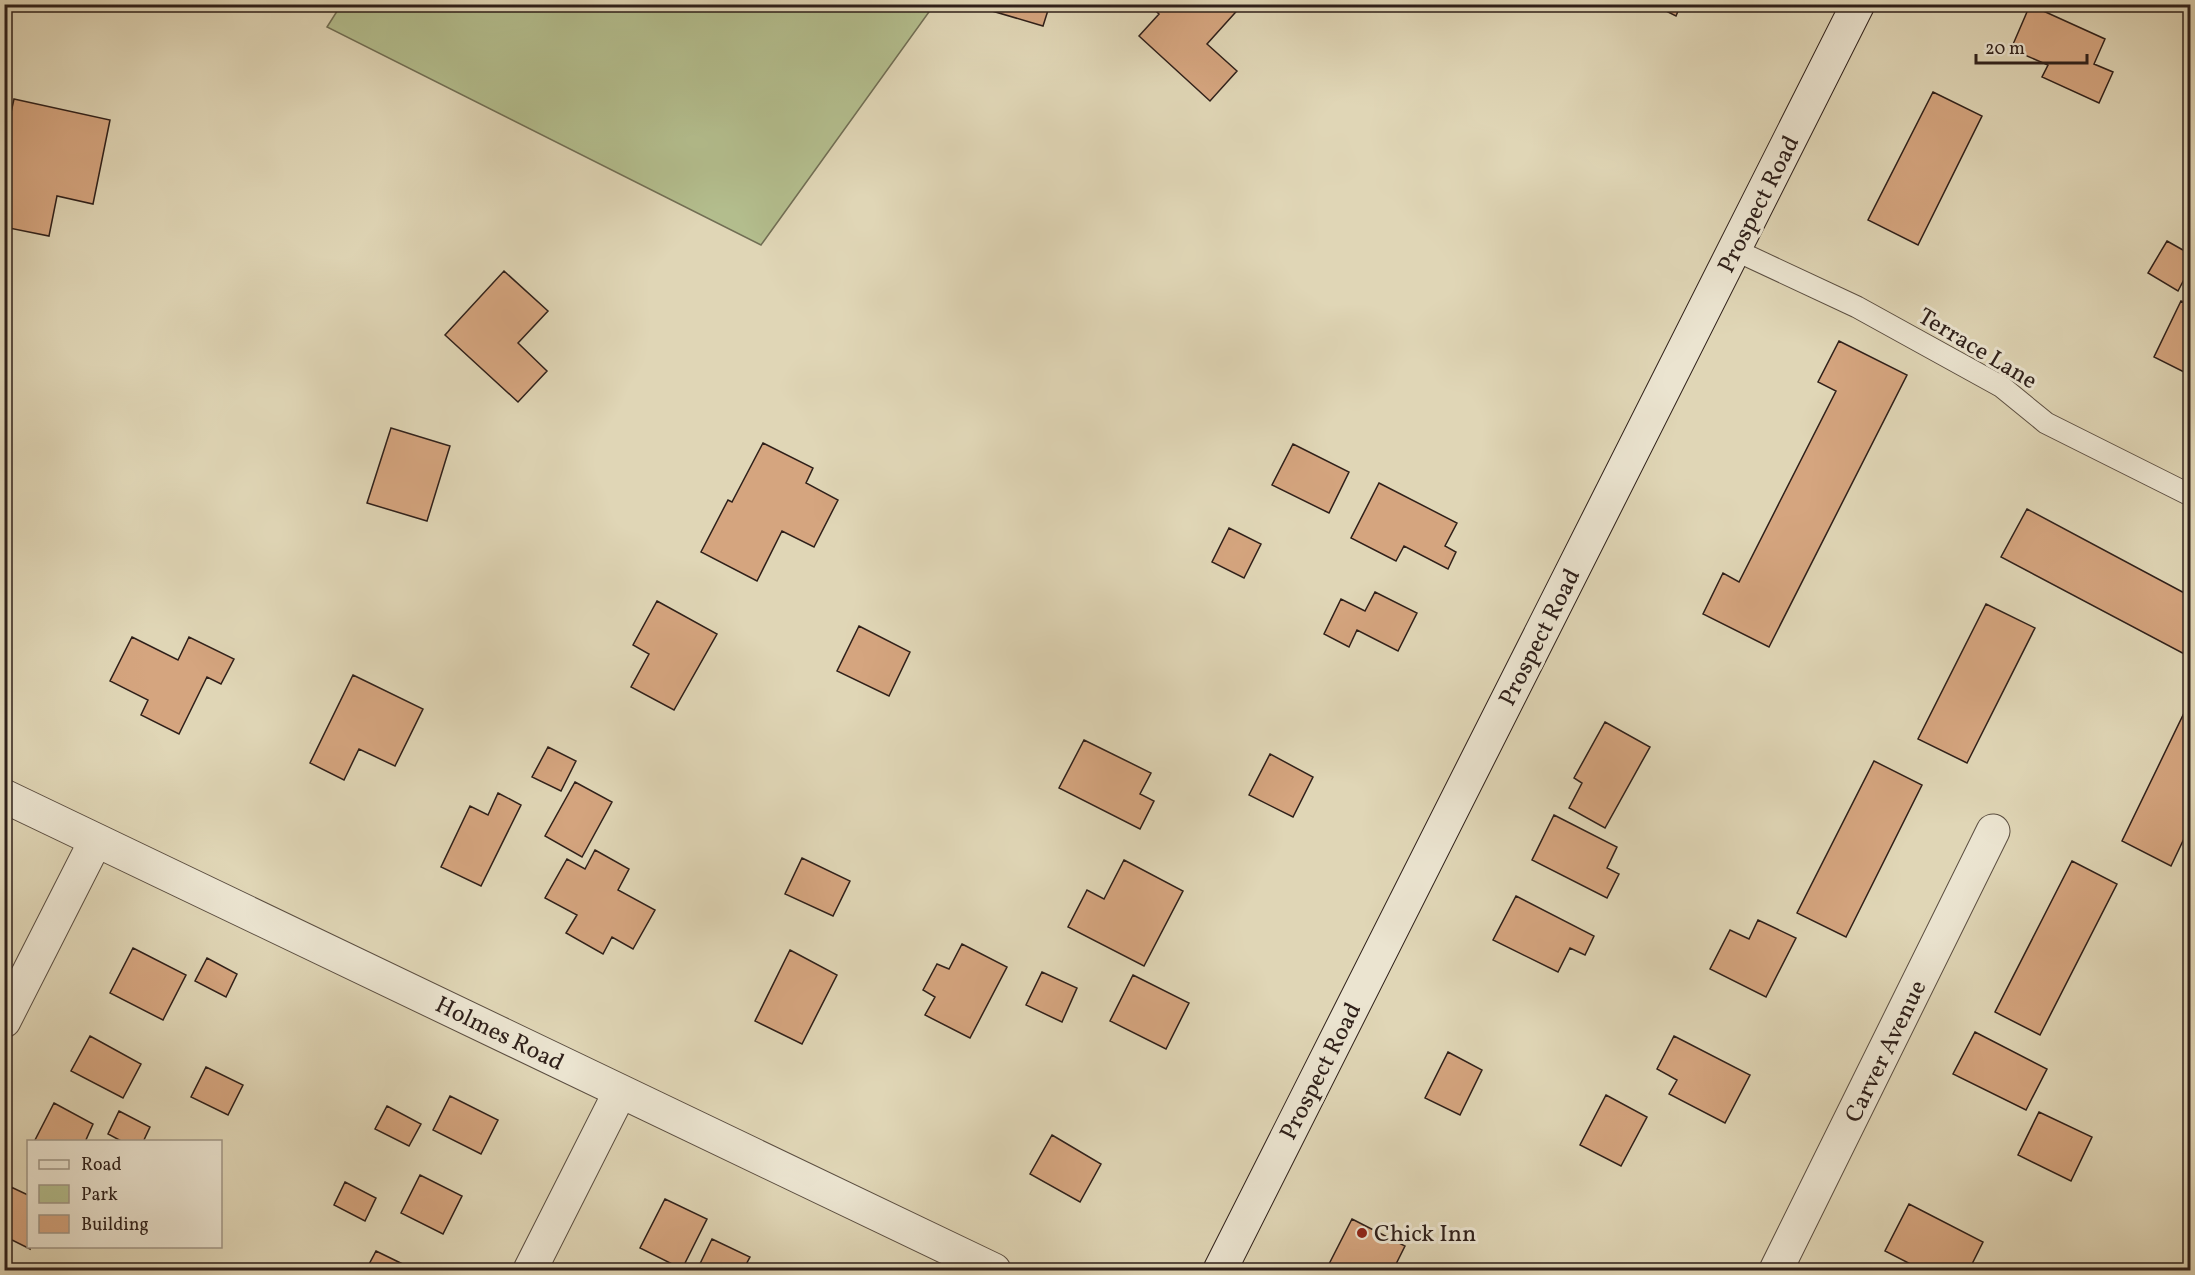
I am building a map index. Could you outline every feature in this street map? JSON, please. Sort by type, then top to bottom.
[{"type":"street","name":"Prospect Road","points":[[1220,1270],[1858,4]]},
{"type":"street","name":"Holmes Road","points":[[4,796],[356,962],[620,1092],[994,1270]]},
{"type":"street","name":"Carver Avenue","points":[[1776,1270],[1993,831]]},
{"type":"street","points":[[4,1021],[96,840]]},
{"type":"street","points":[[530,1270],[620,1092]]},
{"type":"lane","name":"Terrace Lane","points":[[1735,250],[1857,307],[2002,387],[2046,423],[2190,495]]},
{"type":"green space","points":[[341,5],[934,5],[761,245],[327,27]]},
{"type":"building","points":[[976,4],[1050,4],[1043,26],[975,6]]},
{"type":"building","points":[[1148,4],[1243,4],[1207,44],[1237,71],[1210,101],[1139,36],[1159,14]]},
{"type":"building","points":[[1652,4],[1681,4],[1676,16]]},
{"type":"building","points":[[2030,5],[2105,39],[2094,64],[2113,72],[2099,103],[2042,77],[2048,65],[2011,49]]},
{"type":"building","points":[[1933,92],[1982,116],[1918,245],[1868,220]]},
{"type":"building","points":[[14,99],[110,120],[93,204],[57,196],[49,236],[4,227],[4,206],[10,179],[4,178],[4,144]]},
{"type":"building","points":[[2167,241],[2190,254],[2190,268],[2178,291],[2148,273]]},
{"type":"building","points":[[504,271],[548,311],[518,343],[547,371],[518,402],[445,335]]},
{"type":"building","points":[[2181,301],[2190,305],[2190,375],[2154,357]]},
{"type":"building","points":[[1839,341],[1907,375],[1769,647],[1703,614],[1723,573],[1739,582],[1836,391],[1818,382]]},
{"type":"building","points":[[391,428],[450,446],[427,521],[367,503]]},
{"type":"building","points":[[763,443],[813,468],[806,483],[838,500],[814,547],[782,531],[757,581],[701,552],[728,500],[732,502]]},
{"type":"building","points":[[1293,444],[1349,472],[1329,513],[1272,485]]},
{"type":"building","points":[[1379,483],[1457,523],[1445,546],[1456,552],[1448,569],[1404,546],[1396,561],[1351,538]]},
{"type":"building","points":[[2027,509],[2190,596],[2190,657],[2001,557]]},
{"type":"building","points":[[1229,528],[1261,544],[1244,578],[1212,562]]},
{"type":"building","points":[[1375,592],[1417,613],[1398,651],[1357,630],[1349,647],[1324,634],[1341,599],[1365,611]]},
{"type":"building","points":[[657,601],[717,634],[674,710],[631,687],[649,654],[633,645]]},
{"type":"building","points":[[1986,604],[2035,628],[1967,763],[1918,739]]},
{"type":"building","points":[[859,626],[910,652],[889,696],[837,671]]},
{"type":"building","points":[[132,637],[178,660],[189,637],[234,659],[221,684],[207,677],[179,734],[141,715],[148,700],[110,681]]},
{"type":"building","points":[[353,675],[423,709],[395,766],[359,749],[344,780],[310,763]]},
{"type":"building","points":[[2185,711],[2190,713],[2190,826],[2171,866],[2122,841]]},
{"type":"building","points":[[1605,722],[1650,747],[1605,828],[1569,808],[1582,783],[1574,778]]},
{"type":"building","points":[[1084,740],[1151,773],[1140,794],[1154,801],[1140,829],[1059,788]]},
{"type":"building","points":[[548,747],[576,761],[561,791],[532,777]]},
{"type":"building","points":[[1270,754],[1313,777],[1293,817],[1249,795]]},
{"type":"building","points":[[1874,761],[1922,785],[1846,937],[1797,913]]},
{"type":"building","points":[[575,782],[612,802],[582,857],[545,836]]},
{"type":"building","points":[[498,793],[521,805],[481,886],[441,867],[470,806],[488,815]]},
{"type":"building","points":[[1554,815],[1617,847],[1607,868],[1619,874],[1607,898],[1532,860]]},
{"type":"building","points":[[595,850],[629,869],[618,890],[655,910],[633,949],[612,937],[603,954],[566,933],[577,915],[545,898],[567,859],[585,869]]},
{"type":"building","points":[[802,858],[850,881],[833,916],[785,894]]},
{"type":"building","points":[[1124,860],[1183,891],[1144,966],[1068,927],[1087,890],[1104,899]]},
{"type":"building","points":[[2072,861],[2117,884],[2040,1035],[1995,1012]]},
{"type":"building","points":[[1516,896],[1594,936],[1585,955],[1570,948],[1558,972],[1493,940]]},
{"type":"building","points":[[1758,920],[1796,938],[1766,997],[1710,969],[1730,930],[1749,939]]},
{"type":"building","points":[[962,944],[1007,967],[970,1038],[925,1015],[935,997],[923,990],[937,964],[949,969]]},
{"type":"building","points":[[133,948],[186,975],[163,1020],[110,993]]},
{"type":"building","points":[[790,950],[837,975],[802,1044],[755,1021]]},
{"type":"building","points":[[207,958],[237,974],[226,997],[195,981]]},
{"type":"building","points":[[1042,972],[1077,988],[1062,1022],[1026,1005]]},
{"type":"building","points":[[1133,975],[1189,1003],[1166,1049],[1110,1021]]},
{"type":"building","points":[[1975,1032],[2047,1069],[2026,1110],[1953,1074]]},
{"type":"building","points":[[90,1036],[141,1064],[123,1098],[71,1071]]},
{"type":"building","points":[[1674,1036],[1750,1075],[1725,1123],[1669,1094],[1677,1080],[1657,1069]]},
{"type":"building","points":[[1448,1052],[1482,1070],[1460,1115],[1425,1098]]},
{"type":"building","points":[[206,1067],[243,1085],[228,1115],[191,1097]]},
{"type":"building","points":[[1606,1095],[1647,1117],[1621,1166],[1580,1145]]},
{"type":"building","points":[[450,1096],[498,1120],[481,1154],[433,1130]]},
{"type":"building","points":[[54,1103],[93,1124],[86,1140],[35,1140]]},
{"type":"building","points":[[387,1106],[421,1124],[409,1146],[375,1129]]},
{"type":"building","points":[[119,1111],[150,1127],[144,1140],[119,1140],[108,1134]]},
{"type":"building","points":[[2039,1112],[2092,1137],[2071,1181],[2018,1155]]},
{"type":"building","points":[[1052,1135],[1101,1164],[1080,1202],[1030,1174]]},
{"type":"building","points":[[420,1175],[462,1196],[443,1234],[401,1213]]},
{"type":"building","points":[[345,1182],[376,1198],[365,1221],[334,1205]]},
{"type":"building","points":[[11,1187],[27,1195],[27,1248],[4,1236],[4,1200]]},
{"type":"building","points":[[665,1199],[707,1219],[682,1269],[640,1248]]},
{"type":"building","points":[[1909,1204],[1983,1242],[1969,1270],[1922,1270],[1885,1251]]},
{"type":"building","name":"Chick Inn","points":[[1352,1219],[1405,1246],[1393,1270],[1326,1270]]},
{"type":"building","points":[[712,1239],[750,1257],[743,1270],[697,1270]]},
{"type":"building","points":[[376,1251],[415,1270],[366,1270]]},
{"type":"place","name":"Chick Inn","points":[[1362,1233]]}]
